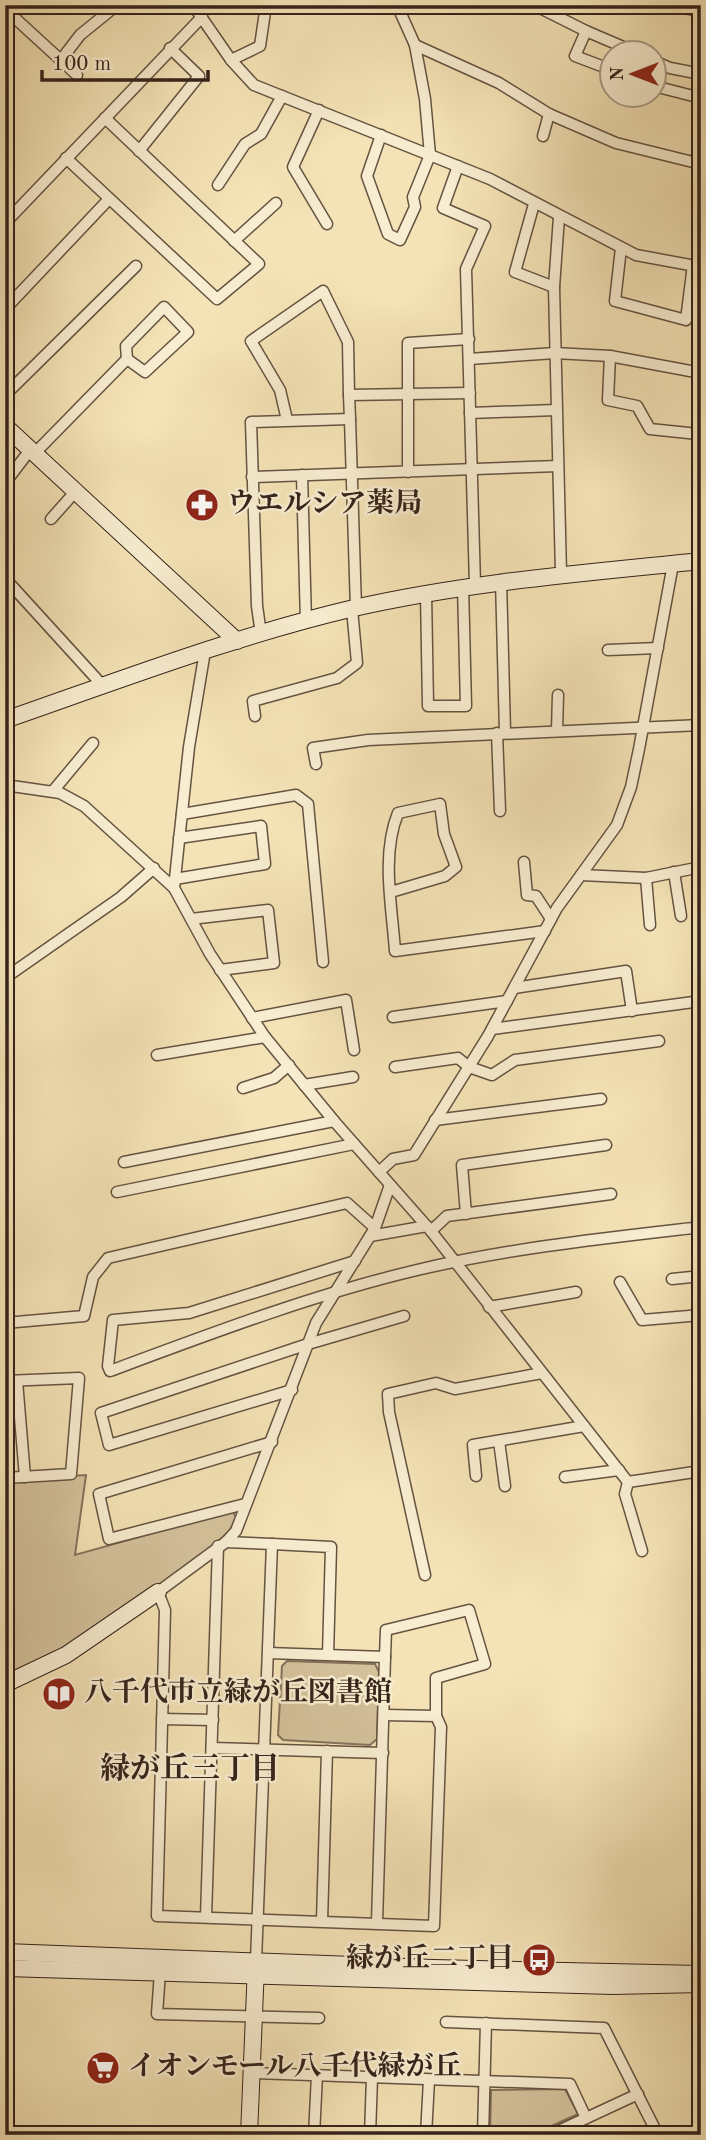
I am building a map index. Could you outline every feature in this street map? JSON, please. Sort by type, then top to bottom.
[{"type":"street","points":[[61,60],[80,35],[117,5]]},
{"type":"street","points":[[193,5],[231,60],[254,85],[490,179],[559,218],[621,248],[648,259],[697,266],[686,320],[614,301],[621,248]]},
{"type":"street","points":[[231,60],[260,46],[266,5]]},
{"type":"street","points":[[381,135],[367,176],[388,234],[400,240],[415,207],[414,197],[430,155],[425,99],[415,45],[397,5]]},
{"type":"street","points":[[534,5],[602,38]]},
{"type":"street","points":[[668,5],[701,11]]},
{"type":"street","points":[[5,9],[77,75]]},
{"type":"street","points":[[5,223],[170,48],[202,18]]},
{"type":"street","points":[[586,31],[575,56],[598,65]]},
{"type":"street","points":[[415,45],[499,83],[549,114],[616,143],[701,164]]},
{"type":"street","points":[[139,151],[199,76],[170,48]]},
{"type":"street","points":[[668,67],[701,74]]},
{"type":"street","points":[[668,90],[701,98]]},
{"type":"street","points":[[218,185],[246,144],[261,134],[282,96]]},
{"type":"street","points":[[319,110],[293,167],[327,224]]},
{"type":"street","points":[[543,136],[549,114]]},
{"type":"street","points":[[66,158],[217,299],[259,264],[105,118]]},
{"type":"street","points":[[426,593],[428,706],[466,706],[472,469],[466,269],[485,226],[443,208],[458,166]]},
{"type":"street","points":[[5,309],[109,199]]},
{"type":"street","points":[[234,241],[276,203]]},
{"type":"street","points":[[534,204],[515,272],[554,287]]},
{"type":"street","points":[[559,218],[554,287],[561,574]]},
{"type":"street","points":[[5,395],[136,266]]},
{"type":"street","points":[[255,716],[253,701],[337,678],[358,663],[354,608],[348,342],[323,291],[251,341],[280,390],[287,420]]},
{"type":"street","points":[[164,307],[188,332],[145,372],[127,359],[126,346],[164,307]]},
{"type":"street","points":[[408,471],[408,343],[468,339]]},
{"type":"street","points":[[469,359],[555,353],[610,356],[701,373]]},
{"type":"street","points":[[610,356],[608,400],[637,406],[650,429],[698,433],[701,430]]},
{"type":"street","points":[[5,483],[32,452],[127,359]]},
{"type":"street","points":[[349,395],[470,393]]},
{"type":"street","points":[[470,412],[556,410]]},
{"type":"street","points":[[261,634],[257,606],[251,422],[350,419]]},
{"type":"street","points":[[5,426],[237,641]]},
{"type":"street","points":[[253,477],[558,466]]},
{"type":"street","points":[[302,475],[306,622]]},
{"type":"street","points":[[51,519],[75,492]]},
{"type":"street","points":[[5,720],[205,651],[354,608],[501,580],[701,561]]},
{"type":"street","points":[[379,1172],[393,1159],[414,1155],[492,1029],[551,919],[617,825],[631,787],[673,564]]},
{"type":"street","points":[[500,811],[501,580]]},
{"type":"street","points":[[11,585],[103,686]]},
{"type":"street","points":[[608,650],[658,648]]},
{"type":"street","points":[[205,651],[189,747],[175,883],[191,919],[220,970],[265,1037],[304,1086],[429,1229],[628,1482]]},
{"type":"street","points":[[557,731],[558,695]]},
{"type":"street","points":[[316,764],[313,748],[368,740],[701,725]]},
{"type":"street","points":[[53,791],[93,743]]},
{"type":"street","points":[[699,775],[701,761]]},
{"type":"street","points":[[5,785],[53,791],[88,809],[153,868],[175,883],[265,864],[261,826],[179,838]]},
{"type":"street","points":[[182,814],[296,795],[309,804],[323,962]]},
{"type":"street","points":[[391,892],[445,876],[456,867],[444,834],[440,804],[398,813],[390,834],[391,892],[395,951],[545,930]]},
{"type":"street","points":[[524,862],[527,895],[536,896],[551,919]]},
{"type":"street","points":[[581,875],[646,878],[701,867]]},
{"type":"street","points":[[5,978],[121,897],[153,868]]},
{"type":"street","points":[[674,872],[681,916]]},
{"type":"street","points":[[646,878],[650,925]]},
{"type":"street","points":[[191,919],[268,910],[274,963],[220,970]]},
{"type":"street","points":[[514,988],[626,971],[632,1011]]},
{"type":"street","points":[[252,1018],[346,1000],[354,1050]]},
{"type":"street","points":[[492,1029],[701,1001]]},
{"type":"street","points":[[393,1017],[507,1002]]},
{"type":"street","points":[[157,1055],[265,1037]]},
{"type":"street","points":[[395,1068],[457,1058],[469,1067],[492,1075],[515,1060],[659,1041]]},
{"type":"street","points":[[243,1088],[274,1078],[289,1065]]},
{"type":"street","points":[[304,1086],[354,1077]]},
{"type":"street","points":[[435,1120],[601,1099]]},
{"type":"street","points":[[124,1162],[334,1121]]},
{"type":"street","points":[[117,1192],[354,1144]]},
{"type":"street","points":[[466,1214],[462,1165],[606,1145]]},
{"type":"street","points":[[5,1684],[66,1655],[158,1592],[236,1531],[324,1307],[372,1232],[390,1185]]},
{"type":"street","points":[[372,1232],[429,1229],[447,1216],[611,1194]]},
{"type":"street","points":[[5,1323],[85,1316],[93,1277],[108,1258],[347,1203],[372,1232]]},
{"type":"street","points":[[355,1261],[189,1313],[113,1320],[108,1366],[110,1371],[284,1307],[336,1291],[455,1263],[574,1242],[701,1227]]},
{"type":"street","points":[[672,1279],[701,1276]]},
{"type":"street","points":[[620,1282],[642,1320],[701,1314]]},
{"type":"street","points":[[489,1307],[576,1293]]},
{"type":"street","points":[[292,1390],[109,1445],[101,1413],[308,1343],[404,1316]]},
{"type":"street","points":[[425,1575],[389,1412],[388,1394],[436,1383],[455,1389],[542,1373]]},
{"type":"street","points":[[5,1381],[79,1378],[71,1474],[5,1478]]},
{"type":"street","points":[[17,1381],[25,1477]]},
{"type":"street","points":[[476,1476],[473,1445],[584,1426]]},
{"type":"street","points":[[499,1441],[505,1486]]},
{"type":"street","points":[[245,1504],[109,1539],[99,1494],[272,1442]]},
{"type":"street","points":[[565,1477],[619,1470]]},
{"type":"street","points":[[628,1482],[701,1471]]},
{"type":"street","points":[[628,1482],[625,1494],[642,1552]]},
{"type":"street","points":[[222,1544],[331,1547],[328,1655]]},
{"type":"street","points":[[206,1917],[222,1544]]},
{"type":"street","points":[[250,2135],[272,1544]]},
{"type":"street","points":[[158,1592],[165,1610],[157,1916],[434,1926],[441,1727],[436,1716],[436,1678],[485,1664],[469,1610],[386,1630],[377,1923]]},
{"type":"street","points":[[268,1653],[385,1657]]},
{"type":"street","points":[[384,1715],[436,1716]]},
{"type":"street","points":[[162,1719],[213,1720]]},
{"type":"street","points":[[212,1748],[383,1753]]},
{"type":"street","points":[[322,1921],[327,1751]]},
{"type":"street","points":[[5,1952],[613,1986],[701,1984]]},
{"type":"street","points":[[5,1968],[160,1972],[256,1968],[701,1974]]},
{"type":"street","points":[[160,1972],[157,2014],[318,2018]]},
{"type":"street","points":[[446,2022],[604,2028],[659,2135]]},
{"type":"street","points":[[483,2135],[486,2023]]},
{"type":"street","points":[[252,2073],[570,2084],[586,2118]]},
{"type":"street","points":[[314,2135],[317,2075]]},
{"type":"street","points":[[370,2135],[372,2077]]},
{"type":"street","points":[[426,2135],[429,2080]]},
{"type":"street","points":[[550,2135],[638,2094]]},
{"type":"shaded area","points":[[86,1475],[75,1555],[232,1511],[236,1517],[230,1530],[205,1554],[66,1655],[5,1684],[5,1480]]},
{"type":"shaded area","points":[[287,1661],[375,1664],[379,1672],[377,1739],[370,1745],[283,1740],[278,1735],[282,1666]]},
{"type":"shaded area","points":[[565,2089],[578,2114],[532,2135],[490,2135],[491,2090]]},
{"type":"place","name":"ウエルシア薬局","points":[[202,505]]},
{"type":"place","name":"八千代市立緑が丘図書館","points":[[59,1694]]},
{"type":"place","name":"緑が丘二丁目","points":[[539,1960]]},
{"type":"place","name":"イオンモール八千代緑が丘","points":[[103,2068]]},
{"type":"district","name":"緑が丘三丁目","points":[[190,1770]]}]
